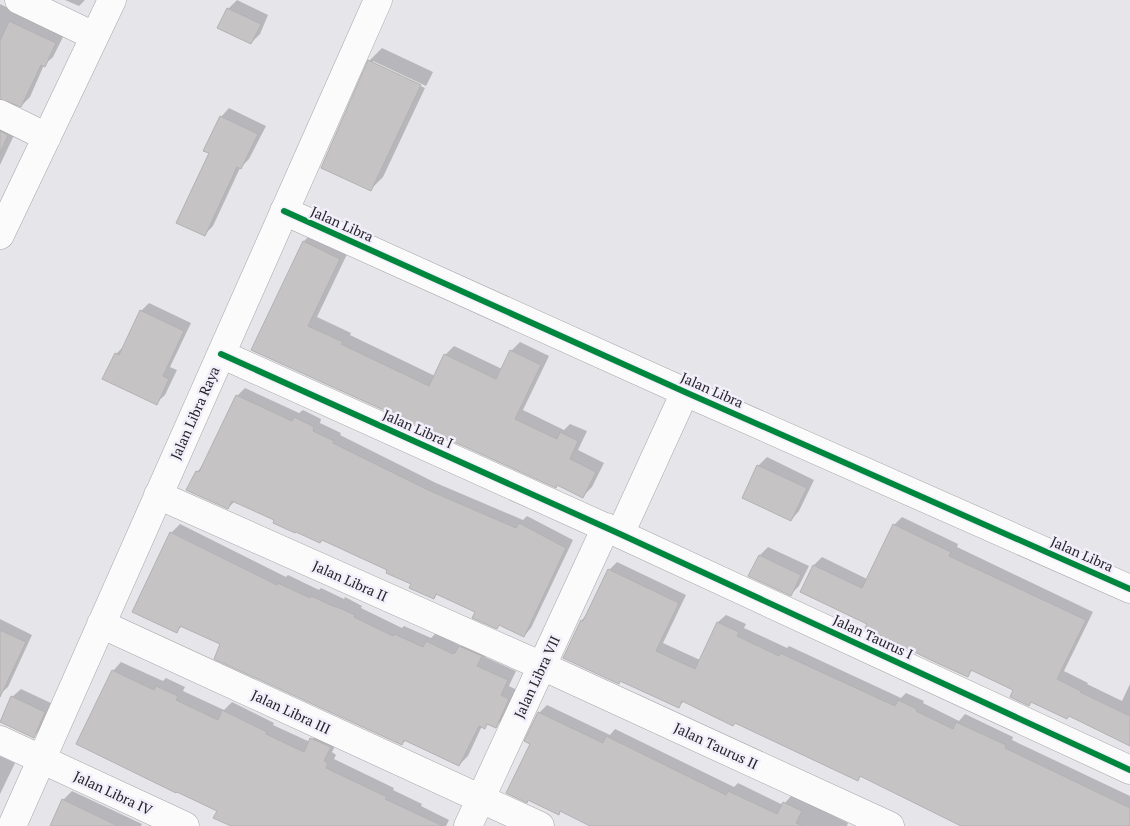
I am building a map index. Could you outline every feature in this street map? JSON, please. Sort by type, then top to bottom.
[{"type":"street","points":[[18,0],[94,36]]},
{"type":"street","points":[[0,235],[112,0]]},
{"type":"street","name":"Jalan Libra Raya","points":[[12,826],[378,0]]},
{"type":"street","points":[[0,114],[47,137]]},
{"type":"street","name":"Jalan Libra","points":[[284,211],[685,392],[1130,588]]},
{"type":"street","name":"Jalan Libra I","points":[[221,354],[613,531]]},
{"type":"street","name":"Jalan Libra VII","points":[[468,826],[542,666],[685,392]]},
{"type":"street","name":"Jalan Libra II","points":[[158,495],[542,666]]},
{"type":"street","name":"Jalan Taurus I","points":[[613,531],[1130,770]]},
{"type":"street","name":"Jalan Libra III","points":[[101,624],[540,826]]},
{"type":"street","name":"Jalan Taurus II","points":[[542,666],[890,826]]},
{"type":"street","name":"Jalan Libra IV","points":[[0,740],[185,826]]},
{"type":"building","points":[[227,8],[261,24],[251,44],[217,28]]},
{"type":"building","points":[[9,21],[56,43],[45,67],[41,65],[21,107],[0,99],[0,41]]},
{"type":"building","points":[[368,60],[421,85],[371,191],[321,168]]},
{"type":"building","points":[[220,116],[258,134],[241,169],[237,167],[205,236],[176,223],[209,153],[203,151]]},
{"type":"building","points":[[0,131],[8,135],[0,153]]},
{"type":"building","points":[[303,241],[340,259],[308,326],[343,342],[341,344],[429,386],[444,354],[496,379],[510,350],[541,365],[515,419],[557,439],[560,432],[578,441],[570,459],[596,472],[583,498],[557,485],[556,488],[251,350]]},
{"type":"building","points":[[140,310],[184,331],[163,376],[169,379],[157,405],[102,379],[115,353],[119,355]]},
{"type":"building","points":[[236,395],[292,421],[294,417],[314,427],[313,431],[334,441],[333,443],[428,490],[516,528],[519,523],[566,548],[524,637],[499,625],[497,629],[472,618],[475,612],[436,594],[434,599],[409,588],[411,584],[386,573],[387,570],[322,540],[320,543],[295,533],[273,523],[274,520],[232,501],[228,509],[186,490],[196,471],[199,472]]},
{"type":"building","points":[[757,465],[807,488],[791,521],[742,498]]},
{"type":"building","points":[[893,524],[951,552],[949,556],[1086,620],[1057,679],[1130,716],[1130,746],[1069,716],[1067,719],[1031,702],[1029,706],[1010,697],[1013,690],[971,670],[968,677],[937,663],[865,628],[867,624],[800,592],[813,565],[862,588]]},
{"type":"building","points":[[170,532],[277,585],[278,583],[310,598],[311,596],[355,615],[354,617],[393,636],[394,634],[423,647],[426,641],[453,654],[459,646],[482,656],[477,666],[508,680],[501,695],[509,699],[496,728],[487,724],[485,729],[479,726],[459,766],[404,740],[402,745],[214,659],[220,644],[180,626],[177,633],[132,612]]},
{"type":"building","points":[[759,555],[801,575],[791,596],[748,576]]},
{"type":"building","points":[[608,569],[679,603],[656,651],[695,669],[717,622],[739,632],[737,636],[779,656],[780,653],[895,706],[898,700],[953,729],[956,722],[1006,745],[1005,748],[1130,808],[1130,826],[961,826],[860,776],[858,781],[735,723],[733,726],[682,701],[679,708],[620,681],[619,684],[563,658]]},
{"type":"building","points":[[0,630],[26,642],[0,697]]},
{"type":"building","points":[[112,670],[154,690],[156,686],[178,696],[176,700],[218,720],[222,710],[304,752],[310,738],[331,747],[324,761],[328,763],[326,768],[387,797],[385,799],[443,826],[231,826],[213,818],[217,811],[76,744]]},
{"type":"building","points":[[11,696],[45,712],[34,738],[0,722]]},
{"type":"building","points":[[538,712],[603,743],[606,736],[726,795],[728,791],[777,814],[783,802],[802,811],[796,823],[803,826],[590,826],[560,811],[559,815],[528,800],[527,803],[506,793],[530,744],[524,741]]},
{"type":"building","points":[[62,799],[118,826],[50,826]]},
{"type":"cycle path","points":[[284,211],[685,392],[1130,589]]},
{"type":"cycle path","points":[[221,354],[620,534],[1130,770]]}]
